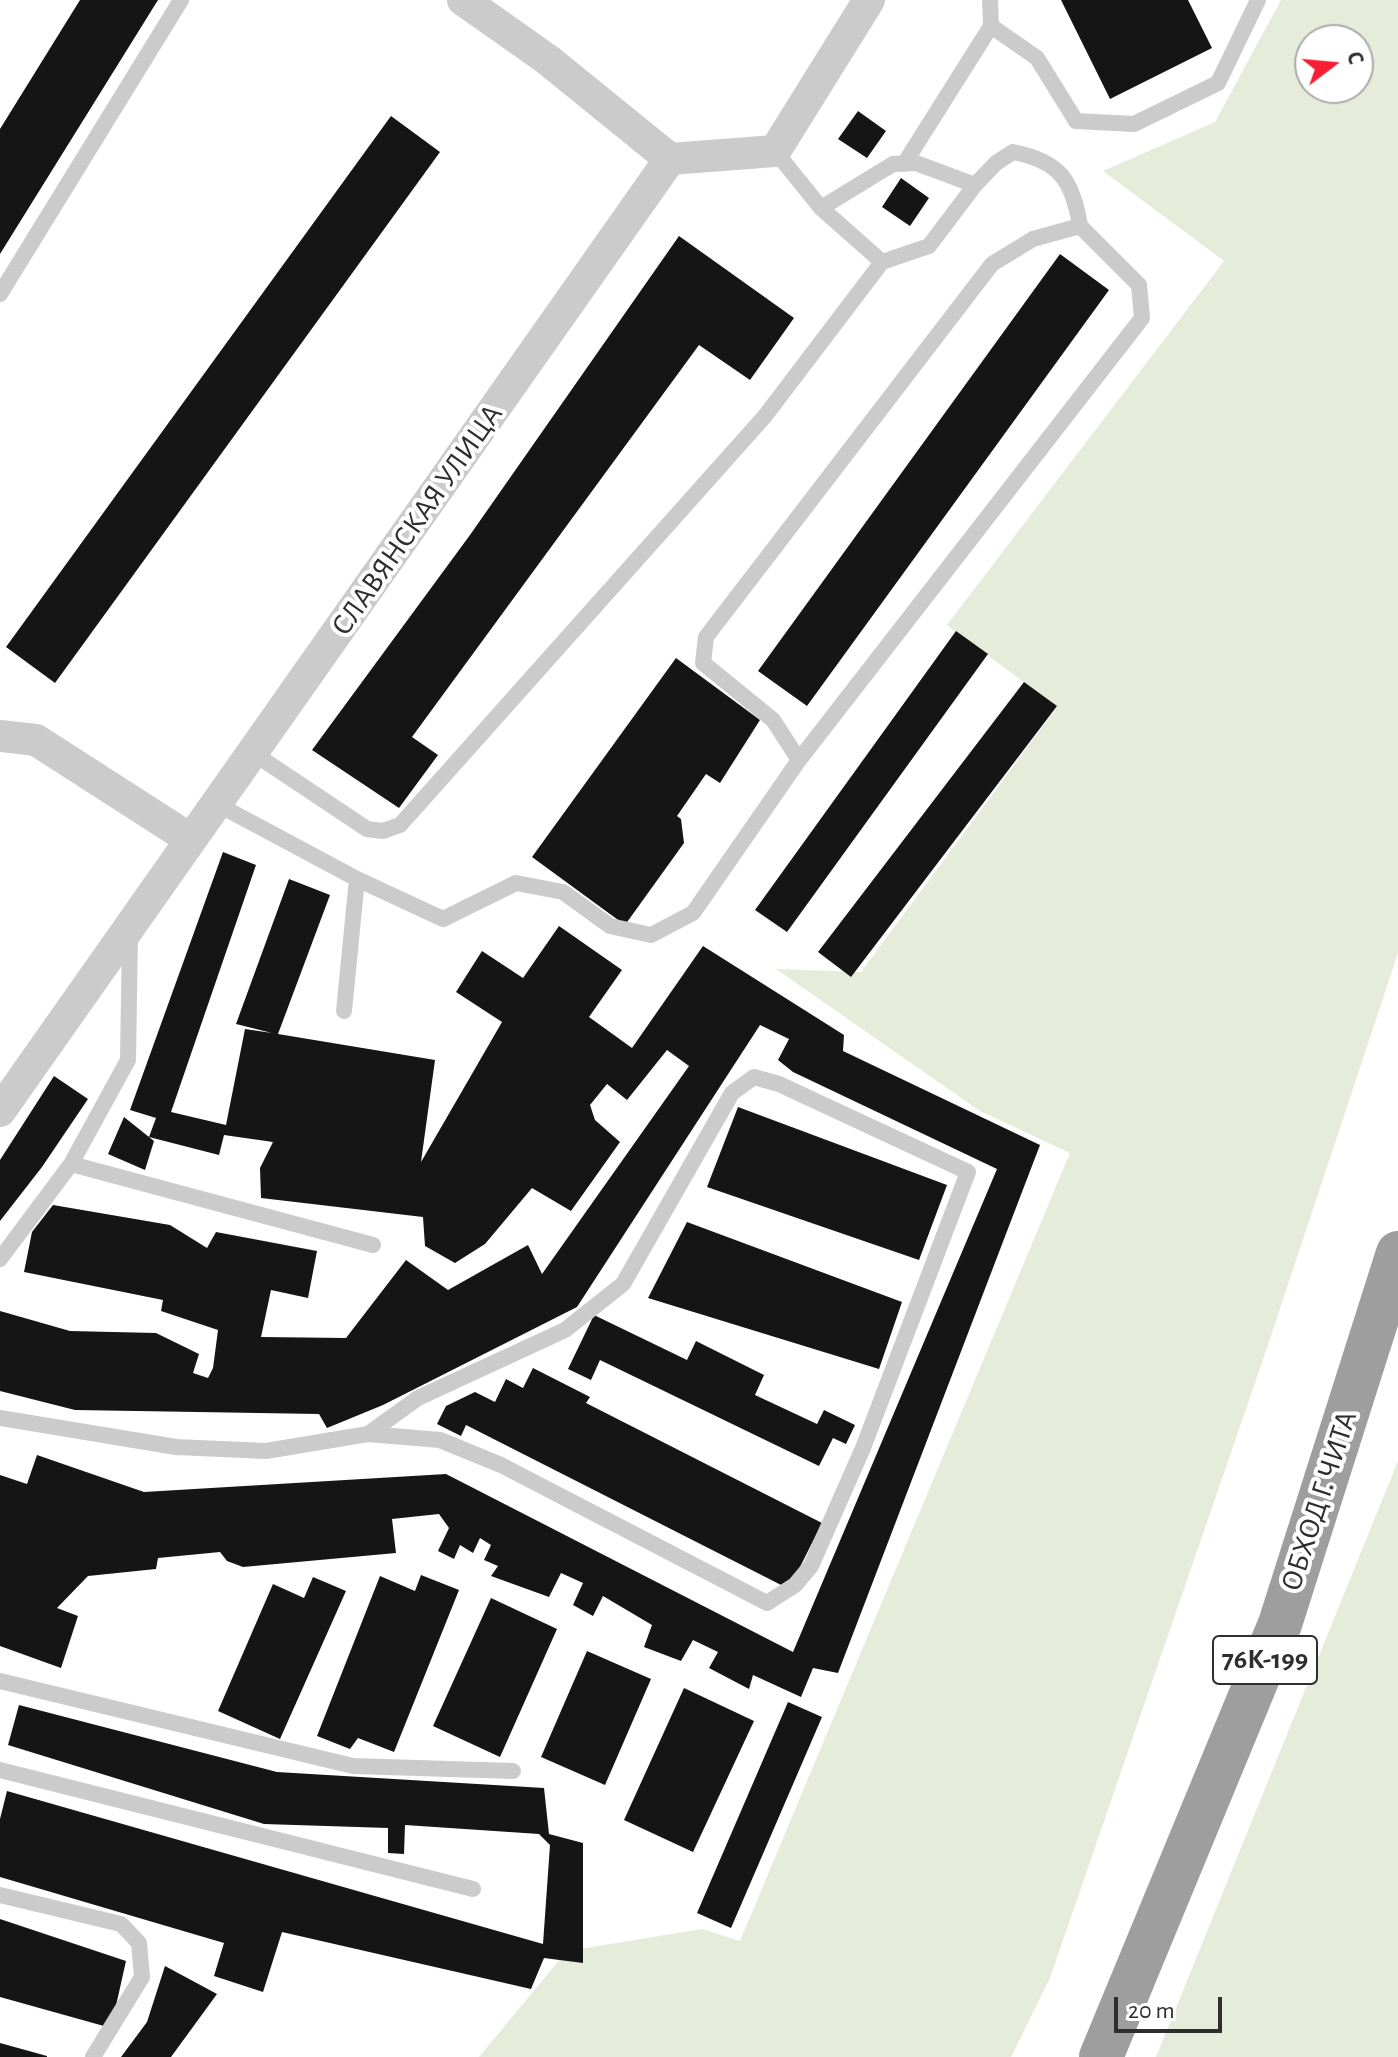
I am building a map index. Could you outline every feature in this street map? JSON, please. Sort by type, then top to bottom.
[{"type":"highway","name":"ОБХОД Г. ЧИТА","points":[[1101,2057],[1280,1624],[1398,1253]]},
{"type":"street","points":[[479,5],[670,159],[775,151],[869,0]]},
{"type":"street","name":"СЛАВЯНСКАЯ УЛИЦА","points":[[0,1111],[130,932],[215,803],[670,159]]},
{"type":"street","points":[[0,736],[36,740],[190,839]]},
{"type":"lane","points":[[0,294],[181,0]]},
{"type":"lane","points":[[904,164],[991,26],[990,0]]},
{"type":"lane","points":[[991,26],[1037,58],[1076,121],[1134,124],[1218,83],[1258,0]]},
{"type":"lane","points":[[775,151],[821,208],[882,262]]},
{"type":"lane","points":[[215,803],[357,879],[443,919],[516,883],[563,892],[610,926],[651,935],[693,913],[799,760],[1142,318],[1139,285],[1080,226],[1071,185],[1041,158],[1013,152],[996,163],[975,185],[929,246],[882,262],[765,416],[400,825],[383,831],[367,829],[253,753]]},
{"type":"lane","points":[[821,208],[893,164],[916,163],[975,185]]},
{"type":"lane","points":[[799,760],[773,720],[703,663],[706,637],[992,264],[1033,239],[1080,226]]},
{"type":"lane","points":[[344,1011],[357,879]]},
{"type":"lane","points":[[0,1259],[71,1164],[128,1060],[130,932]]},
{"type":"lane","points":[[0,1418],[176,1447],[251,1451],[368,1434],[440,1440],[501,1465],[767,1603],[795,1585],[811,1566],[863,1448],[968,1172],[779,1084],[754,1077],[732,1093],[623,1284],[565,1330],[418,1398],[368,1434]]},
{"type":"lane","points":[[71,1164],[373,1245]]},
{"type":"lane","points":[[0,1681],[353,1766],[513,1771]]},
{"type":"lane","points":[[0,1770],[473,1889]]},
{"type":"lane","points":[[0,1895],[121,1924],[139,1943],[142,1977],[93,2057]]},
{"type":"green space","points":[[1281,0],[1398,0],[1398,953],[1267,1348],[1050,1978],[1011,2057],[479,2057],[567,1951],[702,1929],[740,1941],[1070,1153],[980,1111],[776,969],[861,972],[1057,707],[947,625],[1224,261],[1103,171],[1215,122]]},
{"type":"green space","points":[[1398,1461],[1398,2057],[1156,2057]]},
{"type":"building","points":[[80,0],[158,0],[0,254],[0,129]]},
{"type":"building","points":[[1061,0],[1188,0],[1212,48],[1110,99]]},
{"type":"building","points":[[858,111],[886,131],[867,158],[838,139]]},
{"type":"building","points":[[391,116],[440,152],[55,683],[6,647]]},
{"type":"building","points":[[901,178],[929,198],[910,226],[882,207]]},
{"type":"building","points":[[679,236],[794,318],[750,380],[699,345],[412,737],[438,755],[399,808],[312,750],[470,535]]},
{"type":"building","points":[[1060,254],[1109,290],[807,706],[758,671]]},
{"type":"building","points":[[956,631],[988,654],[787,932],[755,910]]},
{"type":"building","points":[[676,658],[760,720],[720,783],[706,774],[677,816],[681,819],[684,843],[625,925],[532,857]]},
{"type":"building","points":[[1024,682],[1057,706],[851,977],[818,952]]},
{"type":"building","points":[[223,852],[256,865],[171,1112],[226,1125],[245,1029],[272,1033],[236,1024],[289,879],[330,895],[278,1034],[435,1060],[421,1162],[502,1022],[456,992],[482,951],[523,978],[559,926],[622,970],[589,1017],[632,1048],[703,946],[844,1035],[843,1051],[1040,1145],[838,1673],[813,1668],[801,1697],[753,1675],[749,1689],[709,1668],[718,1652],[693,1640],[681,1661],[644,1647],[652,1625],[603,1596],[593,1616],[573,1605],[583,1583],[561,1573],[549,1597],[491,1576],[498,1566],[484,1560],[491,1545],[480,1538],[473,1553],[460,1545],[454,1559],[438,1551],[449,1528],[439,1514],[392,1519],[396,1553],[243,1567],[227,1561],[220,1552],[158,1558],[156,1569],[88,1576],[57,1608],[78,1616],[61,1668],[0,1646],[0,1475],[27,1484],[37,1455],[144,1492],[446,1474],[793,1652],[997,1169],[793,1072],[778,1060],[789,1039],[760,1025],[577,1307],[383,1405],[327,1428],[319,1414],[75,1410],[0,1391],[0,1311],[70,1331],[156,1333],[199,1354],[193,1373],[208,1378],[213,1368],[218,1330],[161,1311],[163,1300],[24,1272],[32,1232],[53,1205],[170,1225],[207,1248],[216,1232],[317,1251],[308,1298],[271,1290],[261,1337],[346,1338],[406,1260],[448,1290],[528,1245],[542,1274],[689,1066],[667,1050],[627,1100],[607,1084],[590,1105],[595,1120],[620,1142],[571,1211],[532,1188],[485,1244],[455,1263],[425,1246],[423,1217],[261,1198],[260,1168],[273,1142],[224,1135],[219,1155],[149,1137],[156,1118],[130,1110]]},
{"type":"building","points":[[54,1076],[88,1099],[42,1167],[0,1221],[0,1160]]},
{"type":"building","points":[[738,1107],[947,1185],[919,1260],[707,1187]]},
{"type":"building","points":[[124,1117],[154,1141],[145,1170],[108,1154]]},
{"type":"building","points":[[687,1222],[902,1302],[879,1369],[648,1298]]},
{"type":"building","points":[[594,1315],[687,1360],[696,1341],[764,1375],[755,1395],[817,1424],[824,1410],[855,1425],[846,1444],[833,1438],[819,1466],[600,1360],[591,1380],[568,1369]]},
{"type":"building","points":[[533,1368],[590,1397],[586,1403],[822,1523],[789,1589],[466,1425],[461,1436],[437,1424],[446,1406],[475,1392],[495,1402],[506,1379],[523,1388]]},
{"type":"building","points":[[421,1575],[459,1590],[394,1752],[358,1738],[350,1749],[317,1736],[380,1576],[415,1591]]},
{"type":"building","points":[[313,1577],[346,1591],[280,1739],[218,1711],[273,1584],[304,1598]]},
{"type":"building","points":[[491,1598],[557,1629],[500,1757],[433,1726]]},
{"type":"building","points":[[587,1651],[651,1679],[605,1785],[541,1757]]},
{"type":"building","points":[[684,1688],[754,1721],[693,1852],[624,1820]]},
{"type":"building","points":[[788,1702],[822,1717],[731,1928],[697,1913]]},
{"type":"building","points":[[19,1705],[277,1772],[544,1788],[549,1834],[583,1843],[583,1963],[544,1958],[531,1989],[282,1932],[263,1992],[214,1976],[224,1943],[0,1877],[0,1819],[7,1791],[543,1944],[550,1845],[539,1834],[405,1825],[404,1854],[388,1853],[388,1828],[264,1824],[8,1745]]},
{"type":"building","points":[[0,1919],[126,1961],[111,2028],[0,1997]]},
{"type":"building","points":[[165,1966],[217,1994],[171,2057],[121,2057],[147,2022]]},
{"type":"building","points":[[0,2043],[47,2056],[47,2057],[0,2057]]}]
